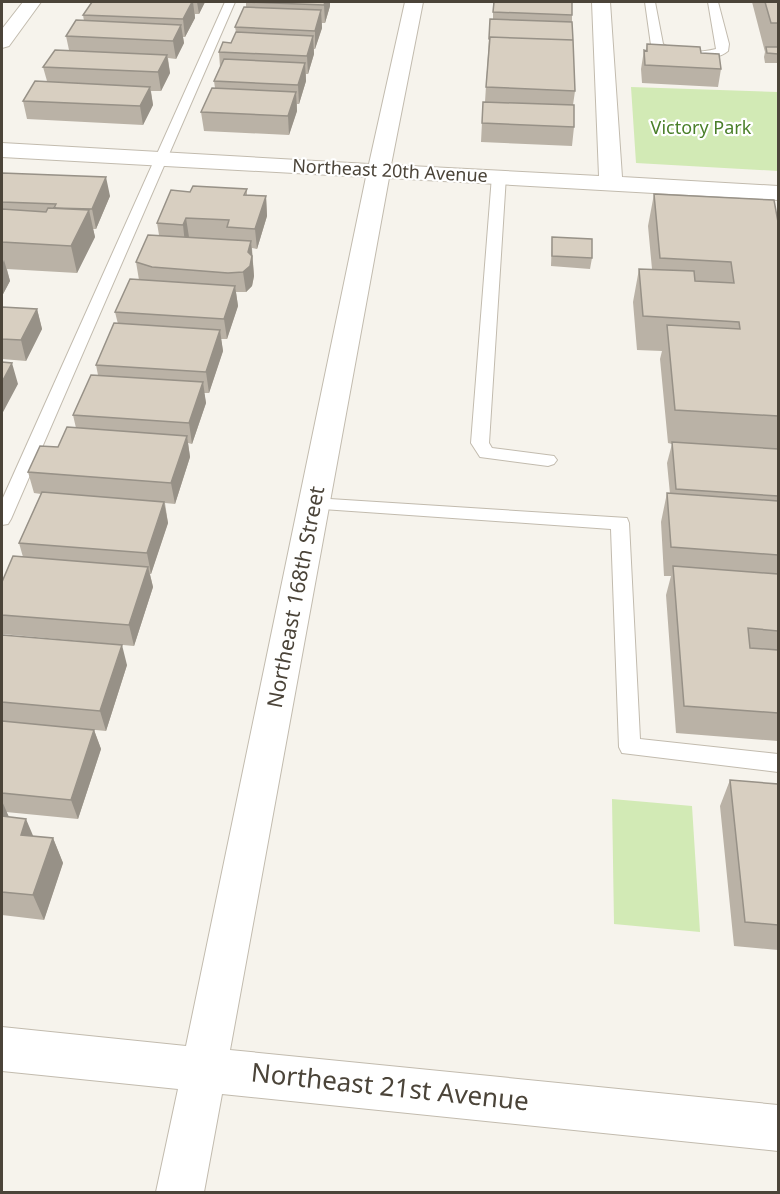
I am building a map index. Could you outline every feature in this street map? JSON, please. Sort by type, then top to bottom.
[{"type":"street","points":[[2,42],[32,2]]},
{"type":"street","name":"Northeast 168th Street","points":[[180,1192],[206,1069],[379,170],[414,2]]},
{"type":"street","points":[[601,2],[611,183]]},
{"type":"street","name":"Northeast 20th Avenue","points":[[2,150],[778,193]]},
{"type":"street","name":"Northeast 21st Avenue","points":[[2,1049],[778,1128]]},
{"type":"lane","points":[[2,519],[159,158],[230,2]]},
{"type":"lane","points":[[650,2],[657,45],[671,53],[711,54],[722,51],[723,44],[713,2]]},
{"type":"lane","points":[[499,176],[480,443],[486,453],[548,460]]},
{"type":"lane","points":[[314,504],[620,523],[630,747],[778,763]]},
{"type":"green space","name":"Victory Park","points":[[631,87],[778,92],[778,171],[636,163]]},
{"type":"green space","points":[[612,799],[692,806],[700,932],[614,924]]},
{"type":"building","points":[[92,2],[192,2],[183,19],[83,15]]},
{"type":"building","points":[[246,2],[325,2],[324,5]]},
{"type":"building","points":[[494,2],[572,2],[572,15],[493,12]]},
{"type":"building","points":[[765,2],[778,2],[778,23],[771,23]]},
{"type":"building","points":[[244,7],[321,10],[315,31],[235,27]]},
{"type":"building","points":[[490,19],[572,22],[573,40],[489,38]]},
{"type":"building","points":[[76,20],[181,25],[173,41],[66,36]]},
{"type":"building","points":[[236,32],[313,36],[307,56],[219,52],[223,42],[231,43]]},
{"type":"building","points":[[490,37],[573,40],[575,91],[486,87]]},
{"type":"building","points":[[647,44],[700,47],[701,53],[719,54],[721,69],[645,65],[644,50],[647,51]]},
{"type":"building","points":[[766,47],[778,47],[778,54],[767,53]]},
{"type":"building","points":[[55,50],[167,55],[158,72],[43,67]]},
{"type":"building","points":[[224,59],[305,63],[298,85],[214,81]]},
{"type":"building","points":[[35,81],[150,87],[140,106],[23,101]]},
{"type":"building","points":[[212,88],[296,92],[288,116],[201,112]]},
{"type":"building","points":[[483,102],[574,105],[574,127],[482,123]]},
{"type":"building","points":[[2,173],[106,177],[92,209],[54,208],[56,204],[2,202]]},
{"type":"building","points":[[193,186],[247,189],[244,195],[266,196],[255,229],[227,227],[229,220],[186,218],[183,225],[157,223],[171,190],[190,192]]},
{"type":"building","points":[[654,194],[774,200],[778,222],[778,416],[675,410],[667,325],[740,329],[739,322],[643,316],[639,269],[694,271],[695,281],[734,283],[731,262],[660,258]]},
{"type":"building","points":[[48,208],[89,210],[71,246],[2,242],[2,209],[46,212]]},
{"type":"building","points":[[148,235],[251,241],[248,252],[252,256],[250,266],[243,272],[228,273],[152,267],[136,262]]},
{"type":"building","points":[[552,237],[592,239],[592,258],[552,256]]},
{"type":"building","points":[[130,279],[235,286],[224,319],[115,312]]},
{"type":"building","points":[[2,307],[37,309],[21,340],[2,339]]},
{"type":"building","points":[[114,323],[220,330],[206,372],[96,365]]},
{"type":"building","points":[[2,362],[12,363],[2,382]]},
{"type":"building","points":[[91,375],[203,382],[189,423],[73,415]]},
{"type":"building","points":[[67,427],[187,436],[171,483],[28,472],[40,446],[58,447]]},
{"type":"building","points":[[672,442],[778,449],[778,496],[676,489]]},
{"type":"building","points":[[42,492],[164,502],[147,553],[19,543]]},
{"type":"building","points":[[667,493],[778,501],[778,555],[671,547]]},
{"type":"building","points":[[13,556],[148,567],[129,625],[2,615],[2,582]]},
{"type":"building","points":[[673,566],[778,574],[778,631],[748,628],[750,648],[778,650],[778,713],[684,706]]},
{"type":"building","points":[[2,635],[122,645],[100,711],[2,702]]},
{"type":"building","points":[[2,721],[94,730],[71,800],[2,793]]},
{"type":"building","points":[[730,780],[778,784],[778,925],[745,922]]},
{"type":"building","points":[[2,816],[26,819],[21,835],[53,838],[33,895],[2,892]]}]
